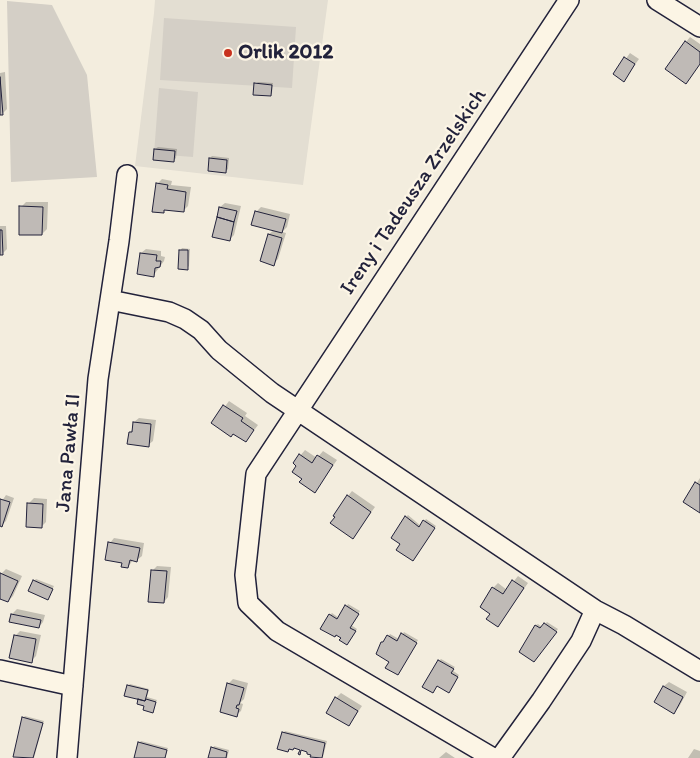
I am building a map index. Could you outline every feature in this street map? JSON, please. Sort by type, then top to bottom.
[{"type":"street","name":"Ireny i Tadeusza Zrzelskich","points":[[493,758],[277,632],[248,602],[244,575],[256,474],[297,409],[569,0]]},
{"type":"street","points":[[657,0],[700,27]]},
{"type":"street","name":"Jana Pawła II","points":[[69,758],[69,736],[98,379],[120,241],[127,175]]},
{"type":"street","points":[[110,300],[169,312],[185,319],[201,330],[219,350],[264,387],[595,610],[624,625],[700,671]]},
{"type":"street","points":[[500,758],[581,641],[595,610]]},
{"type":"street","points":[[0,670],[73,686]]},
{"type":"shaded area","points":[[155,0],[328,0],[303,185],[135,166]]},
{"type":"shaded area","points":[[7,1],[52,5],[87,75],[97,177],[11,182]]},
{"type":"shaded area","name":"Orlik 2012","points":[[164,18],[296,27],[292,88],[160,80]]},
{"type":"shaded area","points":[[159,88],[198,92],[193,157],[154,154]]},
{"type":"building","points":[[685,41],[700,52],[700,64],[686,84],[665,69]]},
{"type":"building","points":[[624,57],[635,64],[624,82],[613,74]]},
{"type":"building","points":[[0,77],[3,115],[0,115]]},
{"type":"building","points":[[254,83],[272,85],[271,96],[253,95]]},
{"type":"building","points":[[154,149],[175,151],[174,162],[153,160]]},
{"type":"building","points":[[209,158],[227,160],[226,173],[208,171]]},
{"type":"building","points":[[156,183],[168,185],[167,189],[186,192],[184,212],[164,210],[164,213],[152,212]]},
{"type":"building","points":[[19,206],[43,207],[42,235],[19,235]]},
{"type":"building","points":[[219,207],[237,211],[234,222],[217,217]]},
{"type":"building","points":[[255,211],[286,219],[282,233],[251,225]]},
{"type":"building","points":[[217,217],[234,222],[230,241],[212,237]]},
{"type":"building","points":[[0,230],[2,230],[3,255],[0,255]]},
{"type":"building","points":[[268,234],[282,238],[274,266],[260,261]]},
{"type":"building","points":[[179,250],[188,250],[188,270],[178,269]]},
{"type":"building","points":[[140,253],[157,255],[156,261],[161,261],[160,267],[155,268],[154,277],[137,274]]},
{"type":"building","points":[[223,405],[243,418],[241,421],[254,430],[246,442],[233,434],[231,437],[211,423]]},
{"type":"building","points":[[133,422],[151,424],[149,447],[127,444],[129,432],[132,432]]},
{"type":"building","points":[[299,454],[312,463],[317,455],[333,465],[315,493],[299,482],[302,479],[292,472],[296,466],[293,463]]},
{"type":"building","points":[[695,482],[700,485],[700,513],[683,502]]},
{"type":"building","points":[[347,495],[371,512],[353,539],[330,523]]},
{"type":"building","points":[[0,499],[10,502],[2,527],[0,526]]},
{"type":"building","points":[[27,503],[43,504],[42,528],[26,527]]},
{"type":"building","points":[[405,516],[419,527],[423,520],[435,528],[413,561],[396,550],[400,544],[391,538]]},
{"type":"building","points":[[108,542],[140,548],[137,562],[130,560],[128,568],[121,567],[122,563],[105,560]]},
{"type":"building","points":[[151,570],[167,571],[164,603],[148,602]]},
{"type":"building","points":[[0,573],[18,581],[8,602],[0,599]]},
{"type":"building","points":[[33,580],[53,589],[48,600],[28,591]]},
{"type":"building","points":[[512,580],[524,588],[498,627],[486,619],[490,614],[480,607],[492,587],[503,594]]},
{"type":"building","points":[[345,605],[359,614],[350,628],[356,631],[347,645],[339,640],[341,638],[336,635],[335,637],[320,629],[329,614],[337,619]]},
{"type":"building","points":[[11,614],[41,620],[39,628],[9,622]]},
{"type":"building","points":[[544,623],[557,632],[534,662],[519,652],[535,625],[540,628]]},
{"type":"building","points":[[401,633],[417,643],[398,675],[385,668],[389,662],[376,654],[381,642],[383,642],[387,635],[397,641]]},
{"type":"building","points":[[14,635],[36,639],[32,663],[9,658]]},
{"type":"building","points":[[438,660],[454,669],[451,673],[458,677],[449,693],[437,686],[433,693],[422,687]]},
{"type":"building","points":[[227,683],[244,688],[239,705],[236,708],[239,709],[237,717],[220,712]]},
{"type":"building","points":[[127,685],[148,690],[145,701],[124,696]]},
{"type":"building","points":[[663,686],[683,697],[674,714],[654,702]]},
{"type":"building","points":[[335,697],[358,711],[349,726],[326,713]]},
{"type":"building","points":[[138,699],[156,702],[153,713],[143,710],[144,706],[137,704]]},
{"type":"building","points":[[22,717],[43,723],[33,758],[13,757]]},
{"type":"building","points":[[282,732],[325,743],[322,758],[310,757],[311,755],[301,750],[300,755],[298,754],[300,750],[294,748],[293,750],[289,749],[288,752],[277,749]]},
{"type":"building","points":[[138,742],[167,750],[165,758],[134,758]]},
{"type":"building","points":[[211,747],[227,752],[226,758],[208,758]]},
{"type":"place","name":"Orlik 2012","points":[[228,53]]}]
